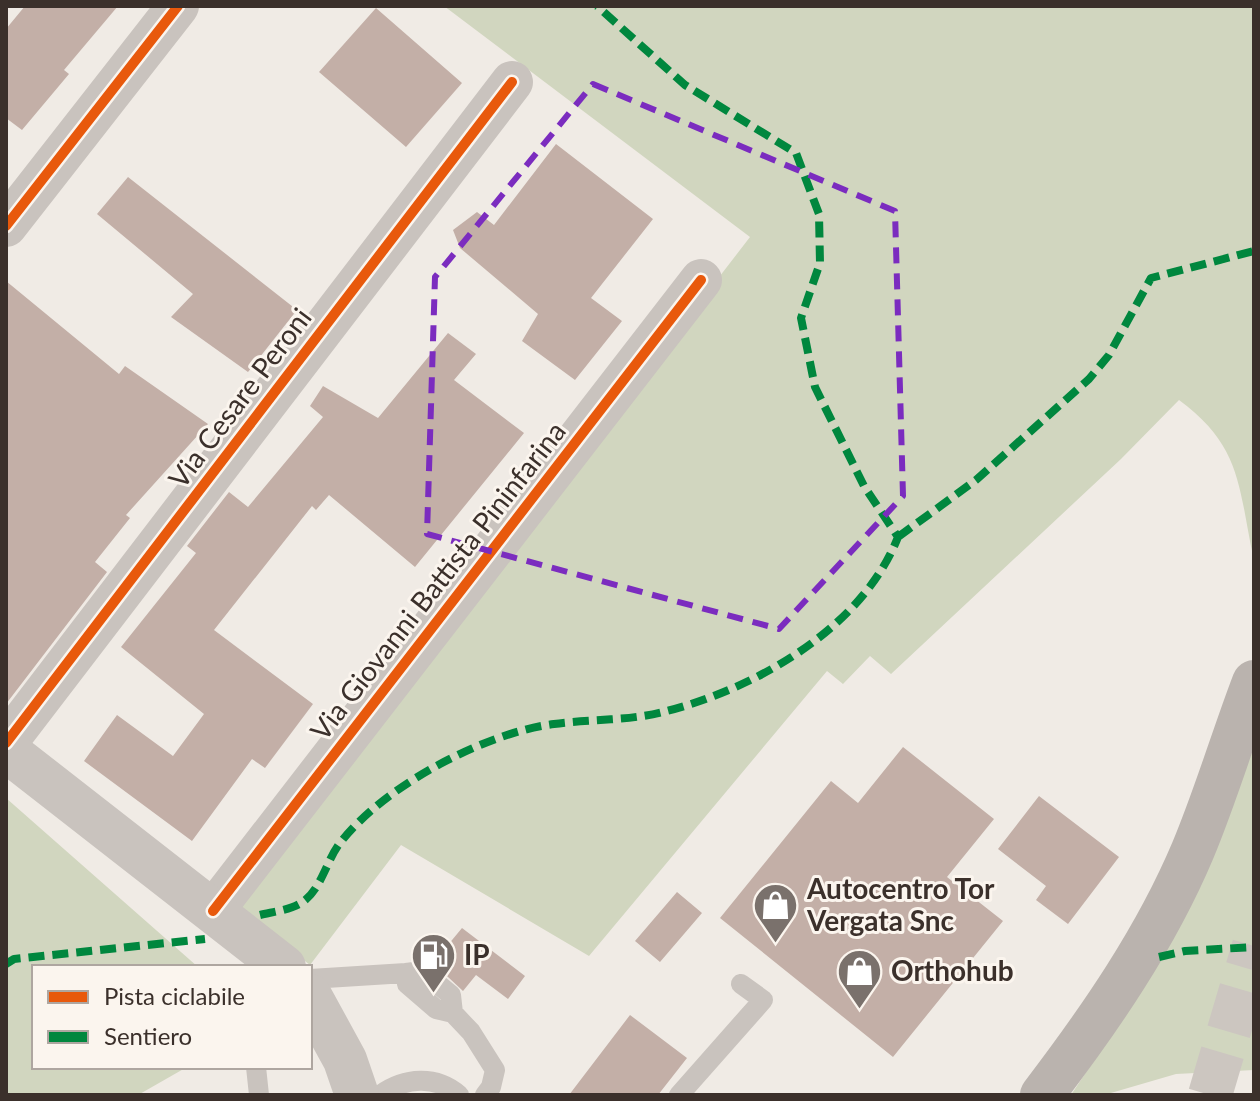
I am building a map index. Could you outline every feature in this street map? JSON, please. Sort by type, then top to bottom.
[{"type":"main road","points":[[1042,1095],[1084,1041],[1164,912],[1194,848],[1254,682]]},
{"type":"street","points":[[6,226],[178,6]]},
{"type":"street","name":"Via Cesare Peroni","points":[[6,743],[512,82]]},
{"type":"street","name":"Via Giovanni Battista Pininfarina","points":[[213,911],[701,280]]},
{"type":"street","points":[[6,750],[281,965]]},
{"type":"street","points":[[312,997],[345,1060],[357,1095]]},
{"type":"lane","points":[[312,997],[322,981],[406,973],[407,984],[436,1009],[453,1013],[471,1032],[495,1070],[491,1087],[485,1095]]},
{"type":"lane","points":[[679,1095],[763,1000],[741,984]]},
{"type":"lane","points":[[256,1069],[259,1095]]},
{"type":"lane","points":[[380,1095],[410,1082],[427,1080],[441,1082],[459,1095]]},
{"type":"highlighted area","points":[[593,84],[895,211],[903,496],[779,629],[427,534],[435,277]]},
{"type":"green space","points":[[444,6],[1254,6],[1254,560],[1240,490],[1227,452],[1200,417],[1179,400],[1121,459],[891,674],[870,656],[843,684],[827,671],[589,956],[401,845],[310,965],[235,905],[750,237]]},
{"type":"green space","points":[[1254,748],[1254,1070],[1176,1074],[1104,1095],[1071,1095],[1159,962]]},
{"type":"green space","points":[[6,798],[196,965],[32,965],[32,1069],[184,1069],[138,1095],[6,1095]]},
{"type":"building","points":[[25,6],[118,6],[64,70],[69,74],[22,130],[6,118],[6,29]]},
{"type":"building","points":[[376,8],[462,83],[406,147],[319,72]]},
{"type":"building","points":[[556,144],[653,219],[591,298],[622,321],[575,380],[522,341],[538,314],[460,248],[453,230],[477,212],[494,225]]},
{"type":"building","points":[[128,177],[297,310],[248,372],[171,317],[193,294],[97,214]]},
{"type":"building","points":[[6,281],[119,374],[125,366],[208,424],[126,515],[130,518],[95,562],[107,572],[6,704]]},
{"type":"building","points":[[448,333],[476,354],[454,380],[524,433],[415,567],[329,495],[316,510],[312,506],[214,630],[313,704],[265,768],[252,759],[192,841],[84,761],[117,715],[173,756],[204,714],[121,647],[196,553],[187,546],[229,492],[248,507],[323,417],[310,406],[323,386],[378,418]]},
{"type":"building","points":[[903,747],[994,819],[947,877],[1003,921],[893,1057],[720,918],[831,781],[858,803]]},
{"type":"building","points":[[1039,796],[1119,857],[1068,924],[1036,900],[1046,886],[998,849]]},
{"type":"building","points":[[677,892],[702,913],[660,962],[635,941]]},
{"type":"building","points":[[462,928],[525,976],[508,999],[476,975],[463,991],[433,963]]},
{"type":"building","points":[[630,1015],[687,1058],[658,1095],[569,1095]]},
{"type":"tunnel","points":[[1210,1095],[1254,946]]},
{"type":"marked path","points":[[260,915],[292,907],[308,898],[340,843],[361,820],[399,789],[453,757],[495,739],[539,726],[663,712],[698,702],[768,671],[832,627],[859,600],[881,570],[898,537],[864,486],[815,387],[801,318],[820,263],[819,214],[796,153],[685,85],[597,6]]},
{"type":"marked path","points":[[898,537],[976,480],[1089,379],[1109,355],[1151,278],[1254,251]]},
{"type":"marked path","points":[[6,964],[14,959],[205,939]]},
{"type":"marked path","points":[[1159,957],[1185,951],[1254,947]]},
{"type":"cycle path","points":[[6,226],[178,6]]},
{"type":"cycle path","points":[[6,743],[512,82]]},
{"type":"cycle path","points":[[213,911],[701,280]]},
{"type":"place","name":"Autocentro Tor Vergata Snc","points":[[776,944]]},
{"type":"place","name":"IP","points":[[433,994]]},
{"type":"place","name":"Orthohub","points":[[860,1010]]}]
